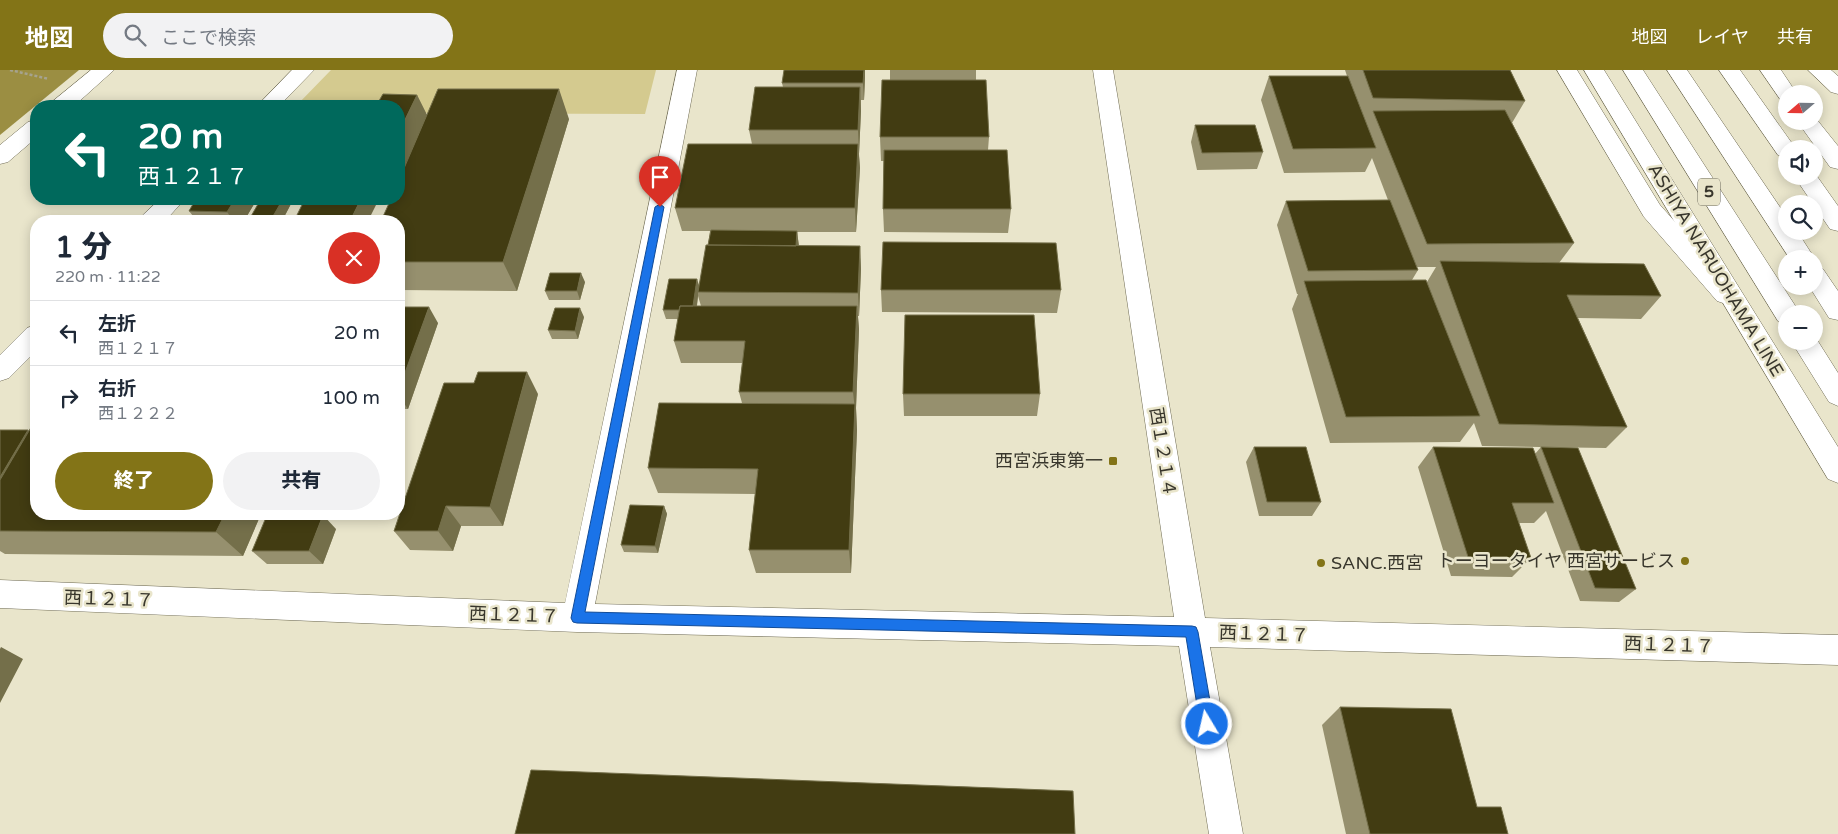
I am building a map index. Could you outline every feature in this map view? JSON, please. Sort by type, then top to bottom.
[{"type":"main road","points":[[68,100],[104,70]]},
{"type":"main road","points":[[273,100],[304,70]]},
{"type":"main road","points":[[577,618],[687,70]]},
{"type":"main road","name":"西１２１４","points":[[1103,70],[1226,834]]},
{"type":"main road","points":[[1567,70],[1652,210],[1738,309]]},
{"type":"main road","name":"ASHIYA NARUOHAMA LINE","points":[[1594,70],[1738,309],[1838,470]]},
{"type":"main road","name":"5","points":[[1633,70],[1781,305]]},
{"type":"main road","name":"5","points":[[1677,70],[1797,250]]},
{"type":"main road","points":[[1729,70],[1779,140]]},
{"type":"main road","points":[[1770,70],[1781,85]]},
{"type":"main road","points":[[1818,70],[1838,87]]},
{"type":"main road","points":[[1815,130],[1838,162]]},
{"type":"main road","points":[[0,157],[30,132]]},
{"type":"main road","points":[[1811,185],[1838,223]]},
{"type":"main road","points":[[157,215],[168,205]]},
{"type":"main road","points":[[1823,288],[1838,311]]},
{"type":"main road","points":[[0,371],[30,342]]},
{"type":"main road","points":[[1810,350],[1838,395]]},
{"type":"main road","name":"西１２１７","points":[[0,594],[577,618],[1192,632],[1838,650]]},
{"type":"path","points":[[10,70],[55,80]]},
{"type":"shaded area","points":[[0,70],[79,70],[43,100],[30,100],[30,110],[0,135]]},
{"type":"shaded area","points":[[331,70],[656,70],[645,114],[405,113],[405,100],[302,100]]},
{"type":"building","points":[[784,70],[864,70],[863,83],[782,83]]},
{"type":"building","points":[[1363,70],[1510,70],[1525,101],[1373,98]]},
{"type":"building","points":[[1269,76],[1348,76],[1376,148],[1293,149]]},
{"type":"building","points":[[882,80],[986,80],[989,137],[880,137]]},
{"type":"building","points":[[755,87],[860,87],[858,130],[749,130]]},
{"type":"building","points":[[438,89],[559,89],[503,262],[405,262],[405,215],[384,215],[388,205],[405,205],[405,166]]},
{"type":"building","points":[[383,94],[417,95],[405,120],[405,100],[380,100]]},
{"type":"building","points":[[1505,110],[1574,243],[1427,244],[1373,111]]},
{"type":"building","points":[[1195,125],[1255,125],[1263,152],[1202,153]]},
{"type":"building","points":[[688,144],[858,144],[855,208],[675,208]]},
{"type":"building","points":[[884,150],[1007,150],[1011,209],[883,209]]},
{"type":"building","points":[[1390,200],[1418,270],[1308,271],[1286,201]]},
{"type":"building","points":[[192,205],[231,205],[227,212],[189,211]]},
{"type":"building","points":[[258,205],[280,205],[274,215],[252,215]]},
{"type":"building","points":[[302,205],[358,205],[353,215],[297,215]]},
{"type":"building","points":[[711,230],[797,231],[796,246],[708,245]]},
{"type":"building","points":[[883,242],[1056,243],[1061,290],[881,290]]},
{"type":"building","points":[[706,245],[860,246],[858,293],[698,292]]},
{"type":"building","points":[[1440,261],[1644,264],[1661,296],[1567,295],[1627,427],[1499,424]]},
{"type":"building","points":[[550,273],[581,273],[577,291],[545,291]]},
{"type":"building","points":[[669,279],[697,279],[693,306],[680,306],[679,310],[663,310]]},
{"type":"building","points":[[1426,280],[1480,416],[1346,417],[1304,281]]},
{"type":"building","points":[[680,306],[857,306],[853,392],[739,392],[745,341],[674,341]]},
{"type":"building","points":[[405,307],[429,307],[405,373]]},
{"type":"building","points":[[555,308],[580,308],[575,331],[548,330]]},
{"type":"building","points":[[905,315],[1034,315],[1040,394],[903,394]]},
{"type":"building","points":[[478,372],[527,372],[490,507],[446,506],[438,531],[394,531],[398,520],[405,520],[405,498],[444,383],[474,383]]},
{"type":"building","points":[[659,403],[855,404],[849,550],[749,550],[758,469],[648,468]]},
{"type":"building","points":[[30,429],[30,520],[222,520],[216,532],[0,531],[0,480]]},
{"type":"building","points":[[0,430],[28,430],[0,477]]},
{"type":"building","points":[[1254,447],[1306,447],[1321,502],[1267,502]]},
{"type":"building","points":[[1433,447],[1533,448],[1554,503],[1512,503],[1531,558],[1468,557]]},
{"type":"building","points":[[1541,447],[1578,448],[1636,589],[1595,588]]},
{"type":"building","points":[[630,505],[664,506],[655,546],[621,545]]},
{"type":"building","points":[[265,520],[321,520],[309,551],[252,551]]},
{"type":"building","points":[[1340,707],[1451,709],[1477,807],[1501,807],[1508,834],[1370,834]]},
{"type":"building","points":[[531,770],[1073,791],[1075,834],[515,834]]},
{"type":"place","name":"西宮浜東第一","points":[[1113,461]]},
{"type":"place","name":"トーヨータイヤ 西宮サービス","points":[[1685,561]]},
{"type":"place","name":"SANC.西宮","points":[[1321,563]]},
{"type":"route","points":[[660,207],[577,618],[1192,632],[1207,724]]}]
